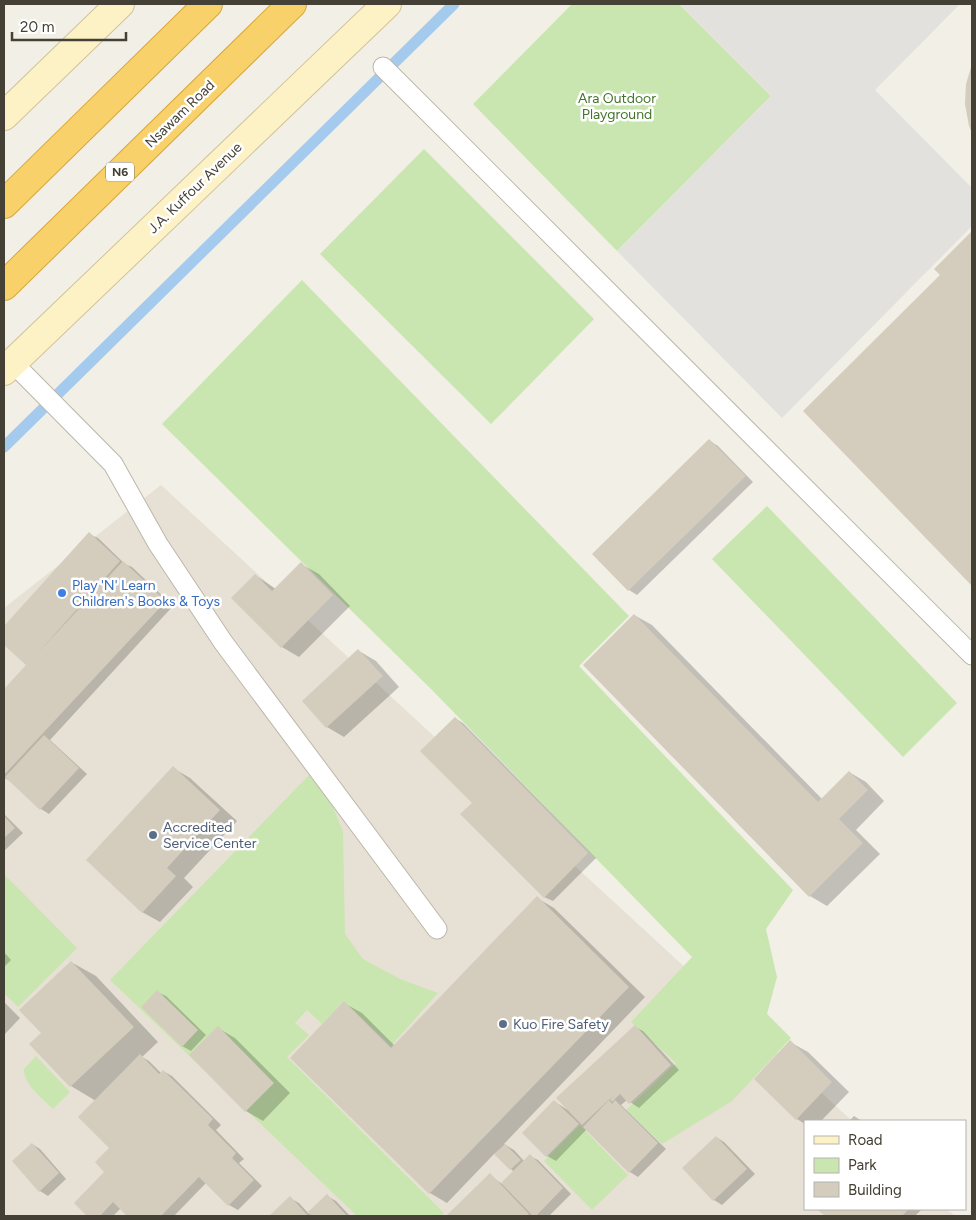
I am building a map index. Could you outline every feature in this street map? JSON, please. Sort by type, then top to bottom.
[{"type":"highway","name":"Nsawam Road","points":[[4,286],[292,4]]},
{"type":"highway","points":[[4,204],[199,12]]},
{"type":"main road","points":[[4,116],[120,4]]},
{"type":"main road","name":"J.A. Kuffour Avenue","points":[[8,367],[386,4]]},
{"type":"lane","points":[[383,67],[972,654]]},
{"type":"lane","points":[[8,367],[113,464],[158,544],[223,642],[437,929]]},
{"type":"shaded area","points":[[679,4],[960,4],[875,90],[972,188],[972,226],[782,418],[617,251],[771,96]]},
{"type":"shaded area","points":[[161,485],[851,1120],[804,1120],[804,1210],[948,1210],[955,1216],[4,1216],[4,608]]},
{"type":"green space","name":"Ara Outdoor Playground","points":[[572,4],[679,4],[771,96],[617,251],[473,104]]},
{"type":"green space","points":[[424,149],[594,319],[491,424],[320,254]]},
{"type":"green space","points":[[302,280],[629,616],[579,666],[793,890],[766,929],[777,977],[767,1014],[791,1038],[732,1101],[662,1144],[626,1110],[676,1063],[631,1022],[692,957],[432,690],[162,424]]},
{"type":"green space","points":[[767,506],[957,703],[903,757],[712,559]]},
{"type":"green space","points":[[312,772],[326,789],[343,832],[345,934],[363,959],[400,979],[438,993],[391,1046],[344,1001],[322,1024],[307,1010],[295,1023],[309,1035],[287,1057],[444,1213],[440,1216],[357,1216],[110,980]]},
{"type":"green space","points":[[4,874],[77,948],[18,1007],[4,993],[4,956],[6,954],[4,952]]},
{"type":"green space","points":[[36,1056],[70,1092],[53,1109],[34,1091],[25,1075],[24,1069]]},
{"type":"green space","points":[[580,1125],[628,1175],[592,1210],[544,1161]]},
{"type":"building","points":[[972,64],[972,133],[965,104],[966,84]]},
{"type":"building","points":[[972,231],[972,586],[803,411],[940,275],[934,269]]},
{"type":"building","points":[[709,439],[746,476],[628,591],[592,554]]},
{"type":"building","points":[[89,532],[120,561],[37,654],[123,561],[166,601],[4,775],[4,689],[26,665],[4,645],[4,626]]},
{"type":"building","points":[[301,562],[333,595],[281,648],[231,598],[255,574],[272,591]]},
{"type":"building","points":[[634,614],[818,802],[849,771],[868,790],[839,819],[863,843],[809,897],[583,665]]},
{"type":"building","points":[[358,649],[383,676],[326,728],[302,701]]},
{"type":"building","points":[[455,717],[588,853],[544,898],[460,814],[472,803],[420,751]]},
{"type":"building","points":[[44,735],[79,768],[40,810],[5,777]]},
{"type":"building","name":"Accredited Service Center","points":[[173,766],[220,810],[167,868],[176,876],[142,913],[86,860]]},
{"type":"building","points":[[4,816],[15,828],[4,838]]},
{"type":"building","name":"Kuo Fire Safety","points":[[537,896],[629,987],[429,1194],[290,1058],[344,1001],[391,1048]]},
{"type":"building","points":[[71,961],[134,1027],[70,1087],[29,1044],[41,1033],[19,1010]]},
{"type":"building","points":[[157,990],[198,1030],[182,1047],[141,1007]]},
{"type":"building","points":[[635,1025],[671,1065],[629,1104],[620,1094],[612,1102],[610,1099],[613,1096],[582,1125],[556,1098]]},
{"type":"building","points":[[218,1026],[274,1083],[245,1112],[189,1055]]},
{"type":"building","points":[[790,1040],[832,1082],[796,1120],[754,1079]]},
{"type":"building","points":[[140,1054],[159,1074],[163,1070],[213,1119],[208,1125],[236,1153],[232,1158],[254,1180],[228,1206],[199,1177],[161,1216],[127,1216],[113,1202],[100,1216],[87,1216],[74,1203],[104,1172],[95,1162],[109,1148],[78,1117]]},
{"type":"building","points":[[554,1100],[579,1124],[546,1157],[522,1133]]},
{"type":"building","points":[[609,1100],[612,1104],[615,1100],[658,1143],[629,1173],[583,1127]]},
{"type":"building","points":[[716,1136],[747,1169],[713,1201],[682,1168]]},
{"type":"building","points":[[32,1143],[59,1173],[39,1192],[12,1161]]},
{"type":"building","points":[[505,1144],[521,1160],[510,1170],[494,1154]]},
{"type":"building","points":[[530,1154],[563,1188],[536,1216],[533,1216],[501,1183]]},
{"type":"building","points":[[490,1173],[529,1214],[527,1216],[446,1216]]},
{"type":"building","points":[[327,1194],[347,1216],[312,1216],[308,1212]]},
{"type":"building","points":[[290,1196],[308,1216],[269,1216]]},
{"type":"building","points":[[818,1210],[908,1210],[902,1216],[825,1216]]},
{"type":"waterway","points":[[4,447],[454,4]]},
{"type":"place","name":"Play 'N' Learn Children's Books & Toys","points":[[62,593]]},
{"type":"place","name":"Accredited Service Center","points":[[153,835]]},
{"type":"place","name":"Kuo Fire Safety","points":[[503,1024]]}]
